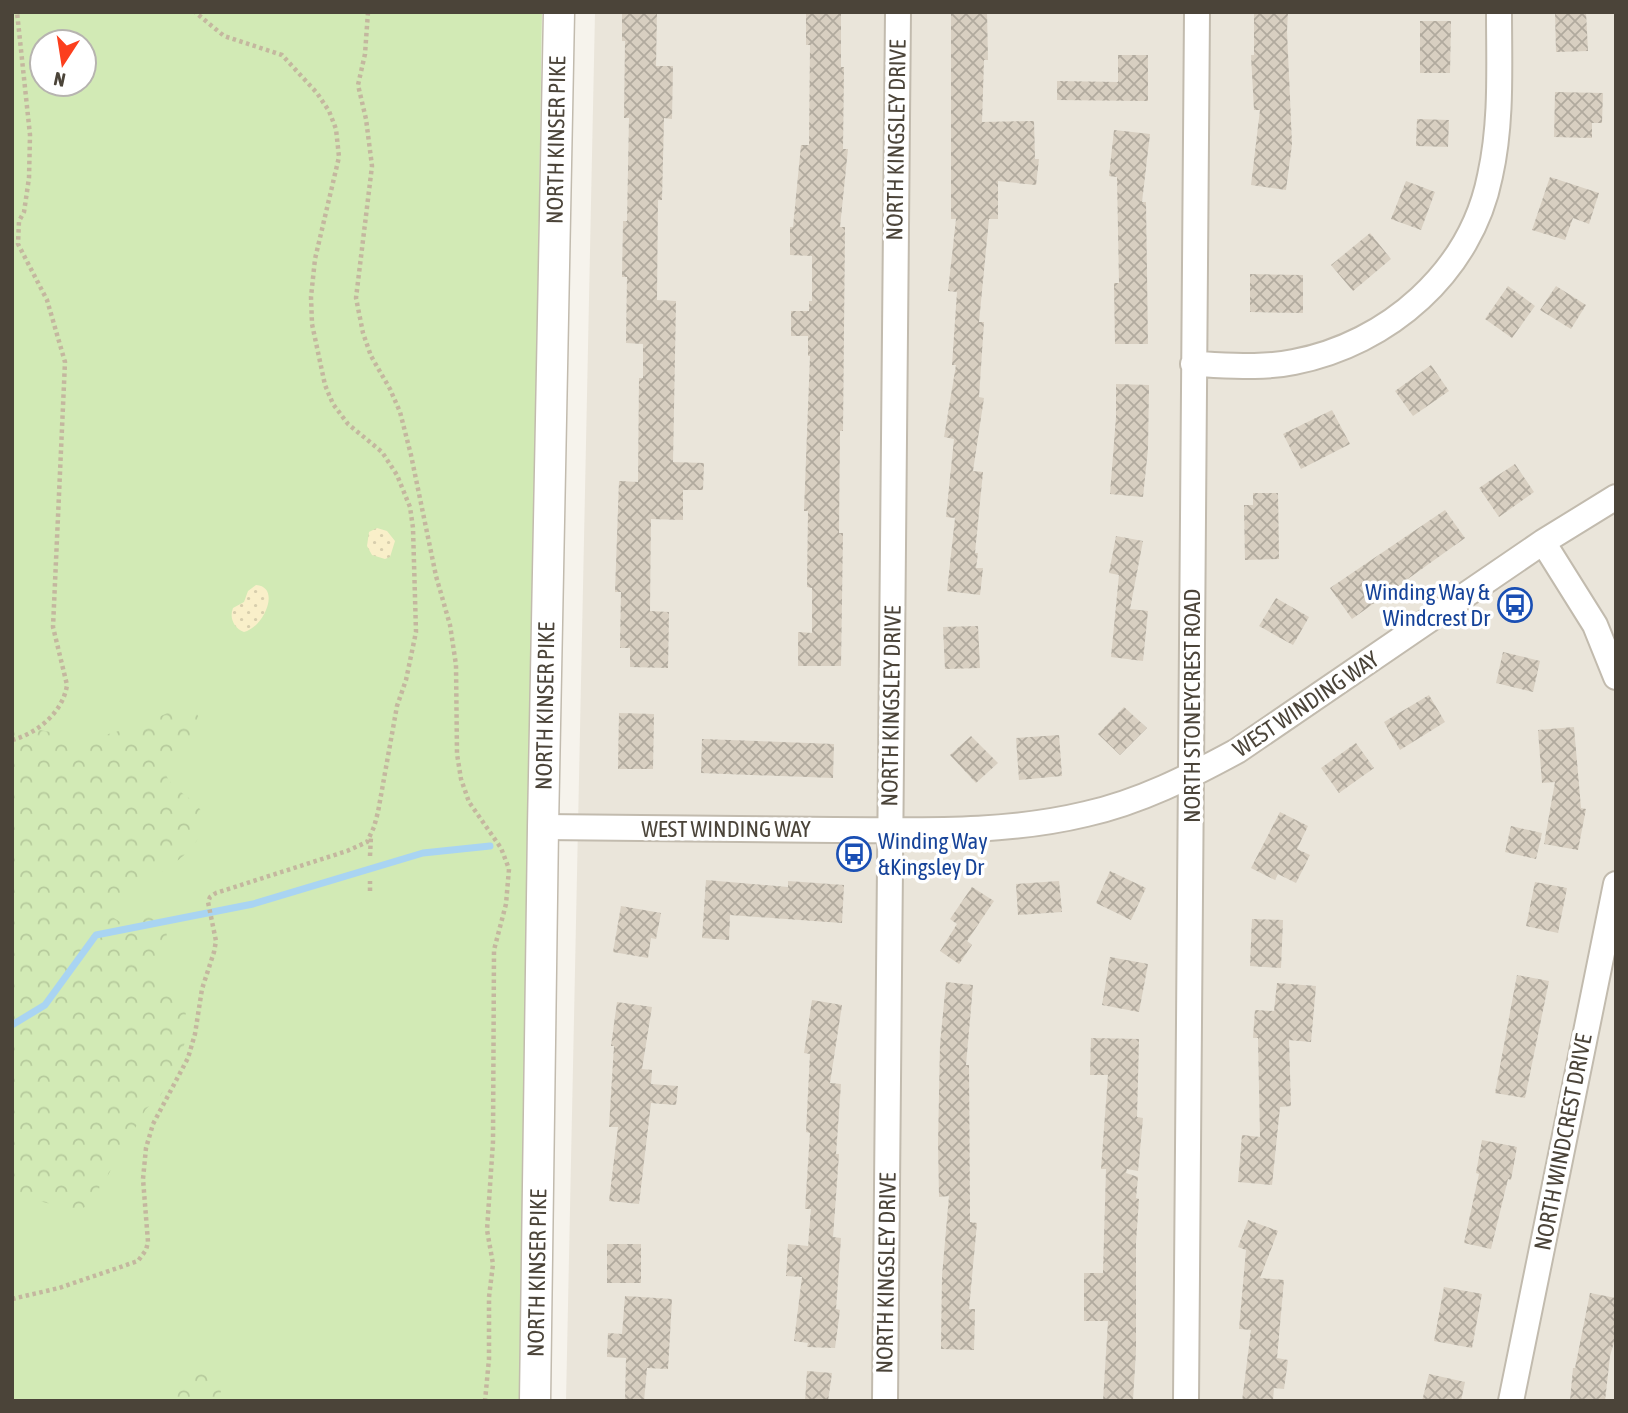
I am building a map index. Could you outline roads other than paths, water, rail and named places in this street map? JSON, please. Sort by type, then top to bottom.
[{"type":"street","name":"NORTH KINSER PIKE","points":[[535,1401],[559,12]]},
{"type":"street","name":"NORTH KINGSLEY DRIVE","points":[[885,1401],[898,12]]},
{"type":"street","name":"NORTH STONEYCREST ROAD","points":[[1186,1401],[1197,12]]},
{"type":"street","points":[[1193,364],[1292,363],[1342,349],[1391,323],[1436,282],[1469,236],[1490,179],[1497,142],[1499,12]]},
{"type":"street","name":"WEST WINDING WAY","points":[[543,827],[966,831],[1046,822],[1087,814],[1133,800],[1191,776],[1274,728],[1543,542],[1616,497]]},
{"type":"street","points":[[1543,542],[1595,625],[1616,677]]},
{"type":"street","name":"NORTH WINDCREST DRIVE","points":[[1511,1401],[1616,884]]},
{"type":"waterway","points":[[12,1025],[45,1005],[96,935],[253,904],[423,853],[490,846]]},
{"type":"place","name":"Winding Way & Windcrest Dr","points":[[1515,605]]},
{"type":"place","name":"Winding Way &Kingsley Dr","points":[[854,854]]}]
